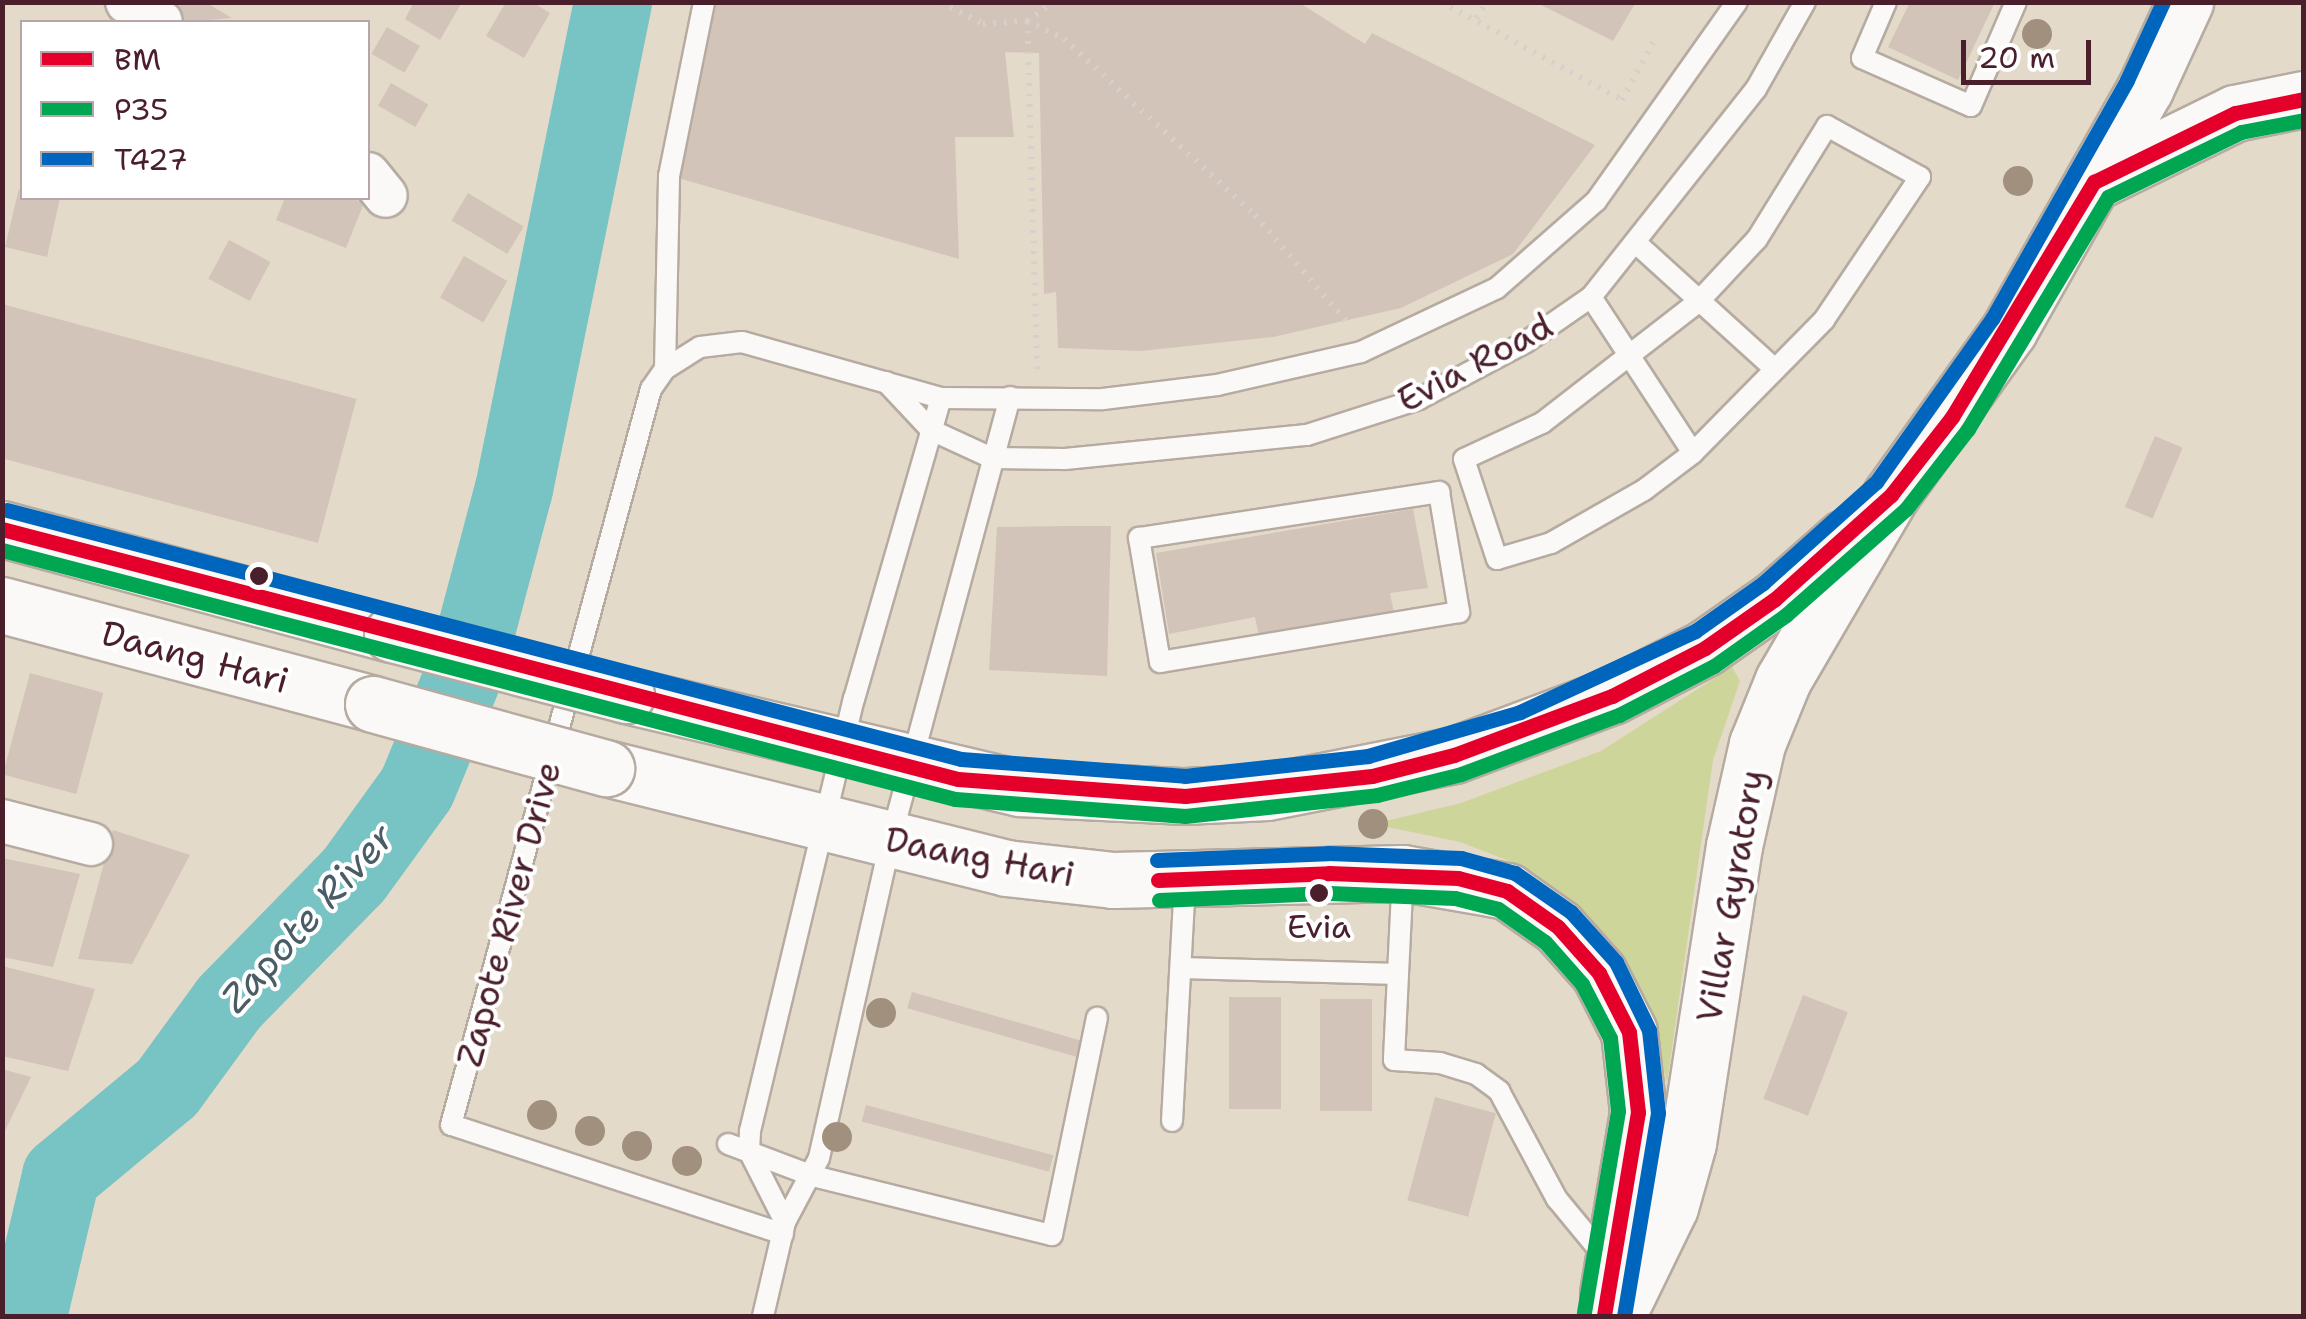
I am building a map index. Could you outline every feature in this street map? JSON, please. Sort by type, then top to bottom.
[{"type":"main road","points":[[2094,182],[2185,2]]},
{"type":"main road","points":[[2094,182],[2235,113],[2304,98]]},
{"type":"main road","name":"Villar Gyratory","points":[[1611,1300],[1670,1208],[1688,1143],[1734,846],[1758,744],[1812,623],[1891,495],[2009,330],[2094,182]]},
{"type":"main road","name":"Daang Hari","points":[[2,529],[392,634],[910,766],[1019,788],[1185,796],[1267,792],[1454,755],[1612,696],[1705,648],[1774,600],[1891,495]]},
{"type":"main road","name":"Daang Hari","points":[[2,605],[606,768],[1006,868],[1185,880],[1403,873],[1507,892],[1558,927],[1599,973],[1629,1032],[1638,1112],[1611,1300]]},
{"type":"street","points":[[127,2],[158,20]]},
{"type":"street","points":[[2,821],[91,844]]},
{"type":"lane","name":"Zapote River Drive","points":[[704,2],[668,176],[665,369],[650,389],[451,1124],[784,1228]]},
{"type":"lane","name":"Evia Road","points":[[940,398],[1158,394],[1361,352],[1497,288],[1596,201],[1738,2]]},
{"type":"lane","name":"Evia Road","points":[[931,430],[992,458],[1065,459],[1307,436],[1419,398],[1526,342],[1591,297],[1756,89],[1805,2]]},
{"type":"lane","points":[[1886,2],[1862,58],[1972,106],[2016,2]]},
{"type":"lane","points":[[1828,126],[1920,177],[1824,320],[1694,453],[1551,542],[1497,558],[1464,459],[1542,423],[1632,358],[1698,302],[1758,239],[1828,126]]},
{"type":"lane","points":[[1636,244],[1775,369]]},
{"type":"lane","points":[[1591,297],[1694,453]]},
{"type":"lane","points":[[665,369],[700,347],[742,342],[882,376],[940,398],[842,748],[749,1151],[784,1228]]},
{"type":"lane","points":[[882,376],[931,430]]},
{"type":"lane","points":[[763,1316],[784,1228],[813,1176],[890,842],[1010,397]]},
{"type":"lane","points":[[1438,492],[1459,612],[1160,662],[1138,538],[1438,492]]},
{"type":"lane","points":[[1403,873],[1394,1060],[1440,1063],[1476,1074],[1499,1091],[1611,1300]]},
{"type":"lane","points":[[1172,1121],[1185,880]]},
{"type":"lane","points":[[1180,968],[1398,974]]},
{"type":"lane","points":[[728,1144],[813,1176],[1052,1235],[1097,1018]]},
{"type":"path","points":[[940,2],[983,24],[1027,20],[1054,2]]},
{"type":"path","points":[[1441,2],[1622,100],[1656,37]]},
{"type":"path","points":[[1476,18],[1487,2]]},
{"type":"path","points":[[1027,20],[1064,40],[1255,215],[1347,320],[1361,352]]},
{"type":"path","points":[[1027,20],[1038,360],[1034,397]]},
{"type":"green space","points":[[1732,667],[1740,681],[1713,760],[1667,1083],[1649,1006],[1617,952],[1571,903],[1517,864],[1460,842],[1373,824],[1461,803],[1601,751]]},
{"type":"building","points":[[182,2],[205,2],[232,18],[180,20],[173,16]]},
{"type":"building","points":[[414,2],[462,2],[440,40],[405,19]]},
{"type":"building","points":[[506,2],[532,2],[550,13],[524,58],[486,36]]},
{"type":"building","points":[[715,2],[1298,2],[1365,44],[1372,33],[1595,145],[1513,254],[1401,308],[1273,337],[1141,351],[1058,348],[1056,292],[1044,294],[1039,53],[1005,52],[1014,137],[955,137],[959,259],[671,176]]},
{"type":"building","points":[[1535,2],[1636,2],[1613,41]]},
{"type":"building","points":[[1910,2],[1995,2],[1958,80],[1888,47]]},
{"type":"building","points":[[387,27],[420,46],[404,73],[372,54]]},
{"type":"building","points":[[391,83],[428,104],[415,127],[378,106]]},
{"type":"building","points":[[19,188],[20,200],[60,200],[47,257],[5,247]]},
{"type":"building","points":[[468,193],[524,226],[507,254],[452,220]]},
{"type":"building","points":[[284,200],[364,203],[346,248],[276,220]]},
{"type":"building","points":[[229,240],[270,262],[250,301],[208,279]]},
{"type":"building","points":[[464,256],[507,281],[483,323],[440,298]]},
{"type":"building","points":[[2,304],[356,399],[318,543],[2,458]]},
{"type":"building","points":[[2155,436],[2183,448],[2153,519],[2125,507]]},
{"type":"building","points":[[1413,509],[1428,588],[1390,593],[1394,613],[1259,636],[1255,617],[1169,634],[1156,553]]},
{"type":"building","points":[[1111,526],[1107,676],[989,670],[997,527]]},
{"type":"building","points":[[30,673],[103,693],[76,794],[3,774]]},
{"type":"building","points":[[113,830],[190,855],[132,964],[78,959]]},
{"type":"building","points":[[2,858],[80,874],[53,967],[2,957]]},
{"type":"building","points":[[2,966],[95,989],[68,1071],[2,1056]]},
{"type":"building","points":[[912,992],[1086,1042],[1081,1058],[907,1008]]},
{"type":"building","points":[[1803,995],[1848,1012],[1808,1116],[1763,1099]]},
{"type":"building","points":[[1229,997],[1281,997],[1281,1109],[1229,1109]]},
{"type":"building","points":[[1320,999],[1372,999],[1372,1111],[1320,1111]]},
{"type":"building","points":[[2,1069],[31,1077],[2,1137]]},
{"type":"building","points":[[1435,1097],[1496,1113],[1468,1217],[1407,1200]]},
{"type":"building","points":[[866,1105],[1053,1155],[1049,1172],[862,1121]]},
{"type":"waterway","name":"Zapote River","points":[[28,1316],[61,1176],[167,1088],[229,1003],[354,875],[417,788],[466,669],[514,489],[613,2]]},
{"type":"transit line","name":"T427","points":[[7,510],[961,759],[1185,776],[1368,756],[1520,712],[1695,631],[1763,583],[1876,482],[1992,319],[2127,80],[2163,2]]},
{"type":"transit line","name":"BM","points":[[2,529],[958,779],[1185,796],[1372,776],[1454,755],[1612,696],[1705,648],[1775,599],[1891,495],[1952,417],[2094,182],[2235,113],[2304,99]]},
{"type":"transit line","name":"P35","points":[[2,550],[955,799],[1185,816],[1377,795],[1461,774],[1619,715],[1714,666],[1786,615],[1906,509],[1968,429],[2108,197],[2241,132],[2304,120]]},
{"type":"transit line","name":"T427","points":[[1157,860],[1328,853],[1461,858],[1515,873],[1571,912],[1616,962],[1649,1030],[1658,1113],[1624,1316]]},
{"type":"transit line","name":"BM","points":[[1158,880],[1329,873],[1458,878],[1507,891],[1558,927],[1599,973],[1629,1032],[1638,1112],[1604,1316]]},
{"type":"transit line","name":"P35","points":[[1159,900],[1329,893],[1455,898],[1498,909],[1545,942],[1582,984],[1610,1038],[1618,1111],[1584,1313]]},
{"type":"place","name":"Evia","points":[[1319,893]]}]
